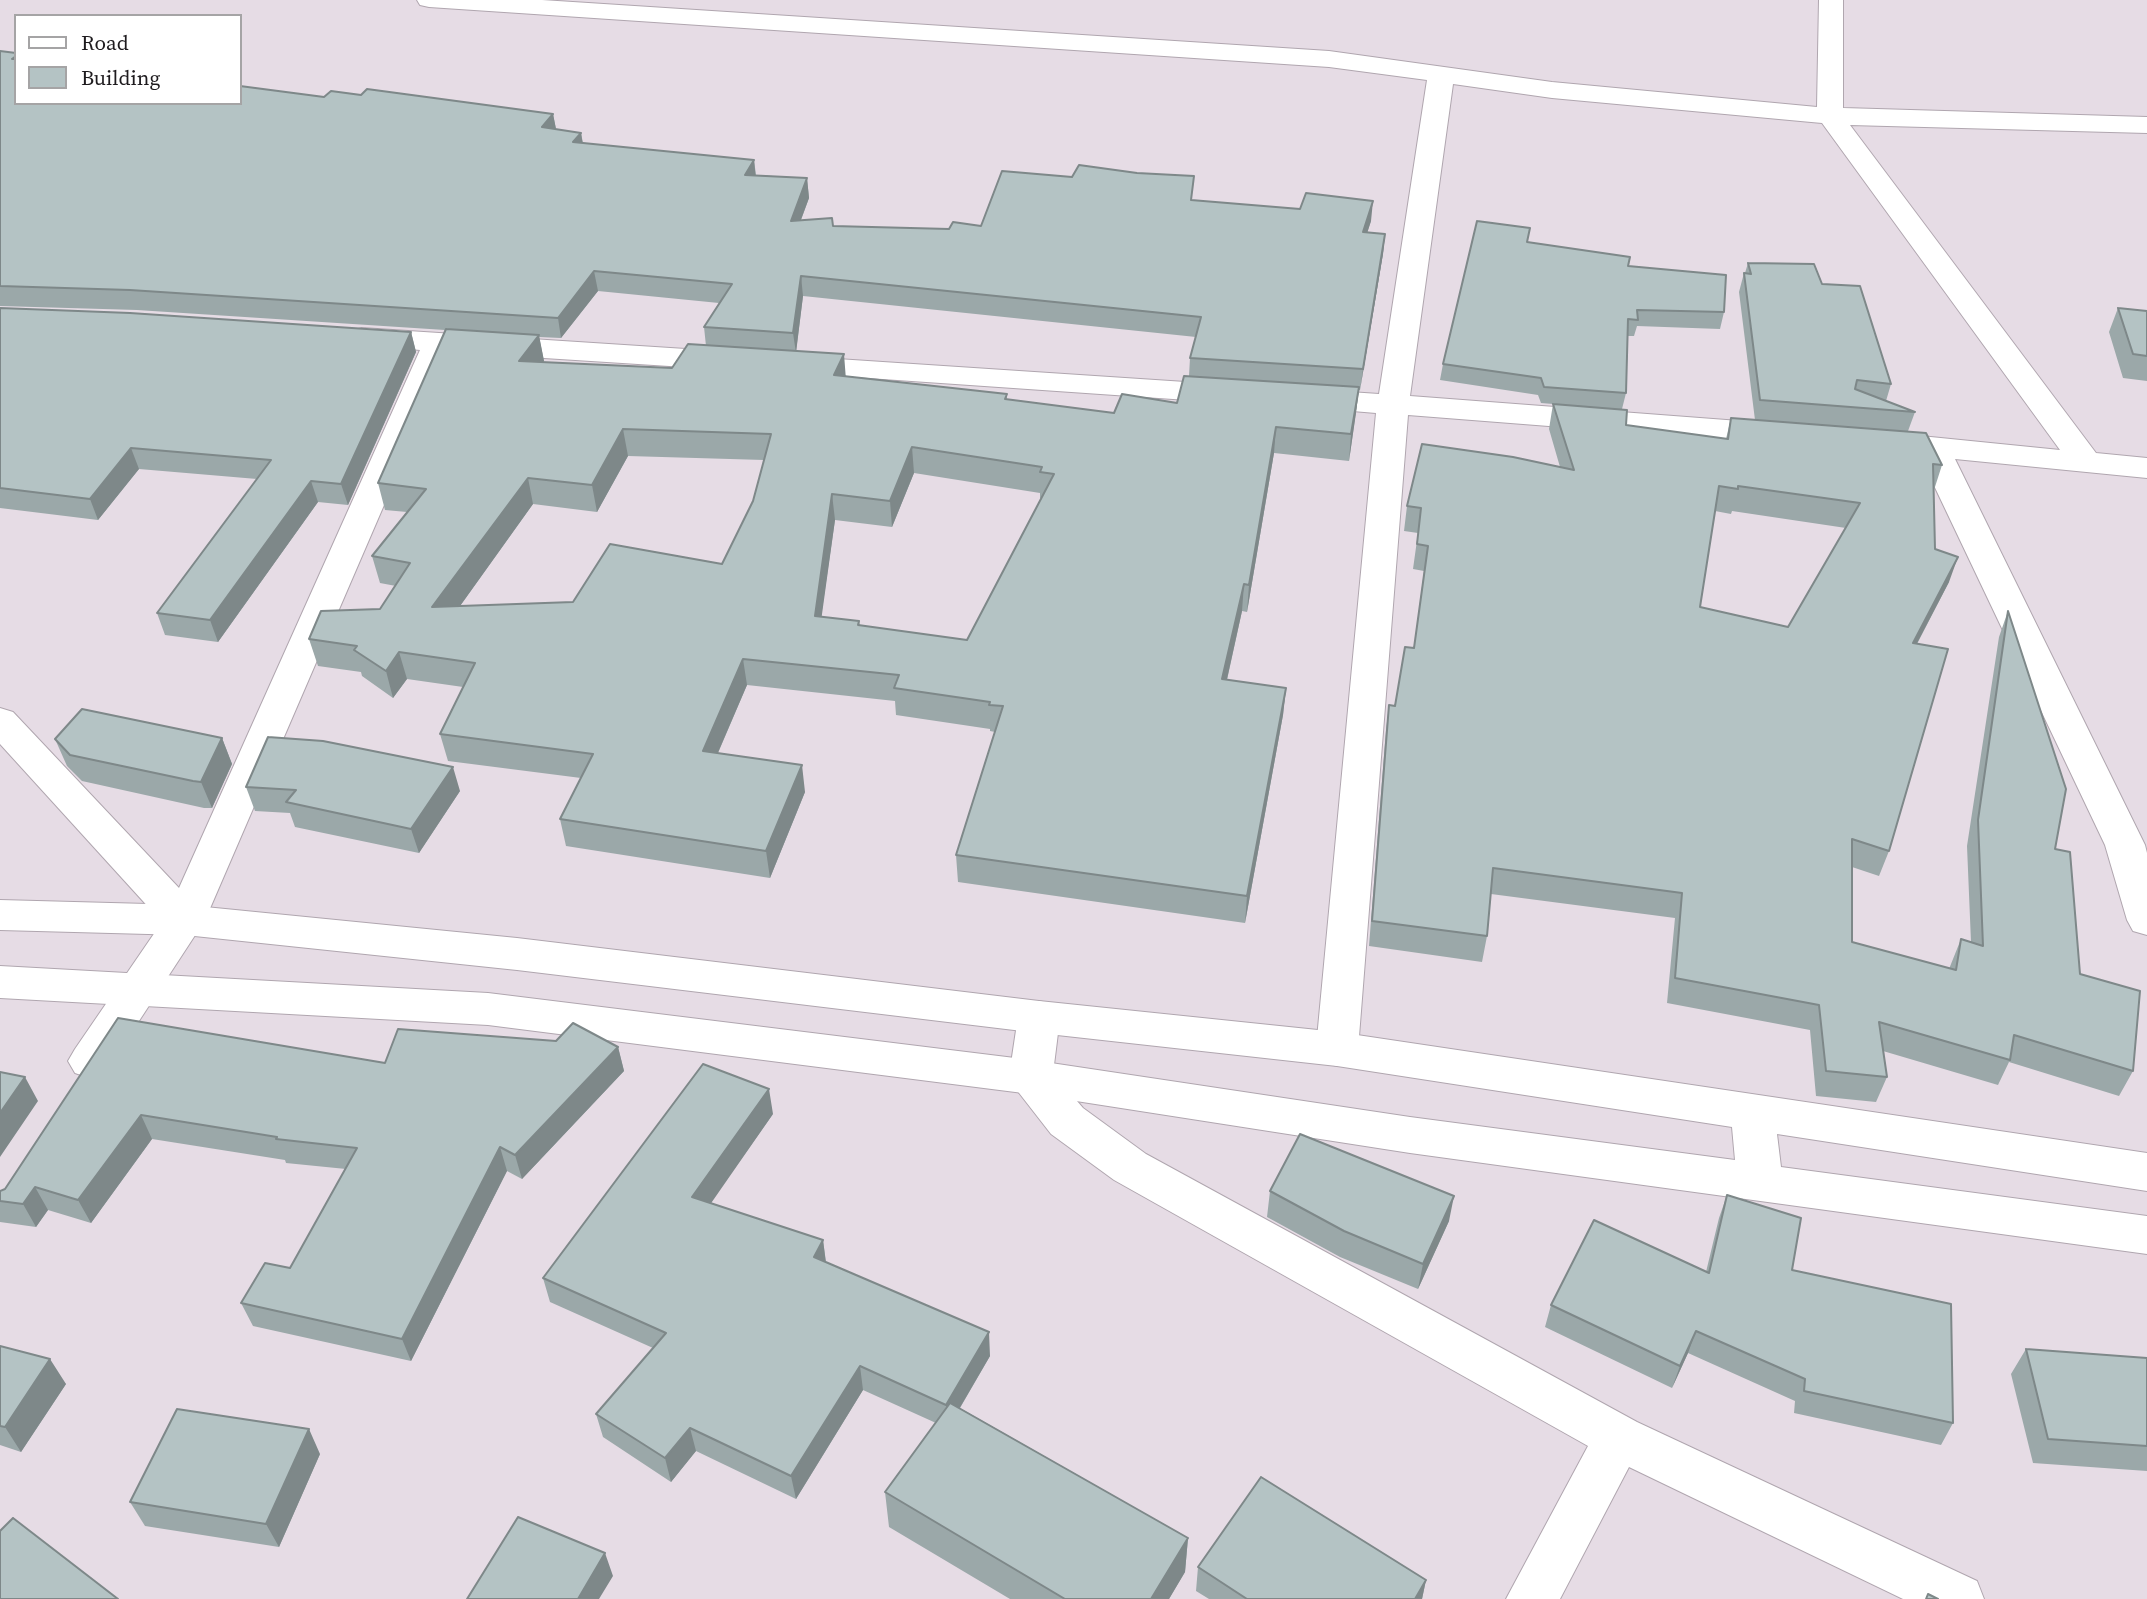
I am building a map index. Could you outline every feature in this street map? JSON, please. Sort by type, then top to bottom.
[{"type":"street","points":[[429,0],[1328,59],[1441,76],[1639,99],[1830,116],[2147,125]]},
{"type":"street","points":[[1831,0],[1830,116],[2084,460]]},
{"type":"street","points":[[1337,1049],[1393,404],[1441,76]]},
{"type":"street","points":[[329,335],[1393,404],[1808,436]]},
{"type":"street","points":[[69,1093],[185,920],[439,342]]},
{"type":"street","points":[[1849,439],[2147,468]]},
{"type":"street","points":[[1932,446],[2125,845],[2147,920]]},
{"type":"street","points":[[0,721],[185,920]]},
{"type":"street","points":[[0,915],[185,920],[517,954],[1039,1017],[1337,1049],[2147,1172]]},
{"type":"street","points":[[488,1009],[517,954]]},
{"type":"street","points":[[0,982],[488,1009],[1031,1077],[1410,1135],[2147,1234]]},
{"type":"street","points":[[1039,1017],[1031,1077],[1068,1121],[1130,1167],[1619,1438],[1958,1599]]},
{"type":"street","points":[[1753,1112],[1760,1183]]},
{"type":"street","points":[[1532,1599],[1619,1438]]},
{"type":"building","points":[[0,51],[14,53],[14,105],[242,105],[242,86],[324,97],[331,91],[361,95],[367,89],[553,114],[542,127],[581,133],[573,142],[754,160],[745,175],[807,178],[791,221],[832,218],[833,226],[949,229],[953,222],[981,226],[1002,171],[1072,177],[1079,165],[1137,173],[1194,176],[1191,200],[1300,209],[1306,193],[1373,201],[1363,232],[1385,234],[1363,369],[1190,358],[1201,317],[801,276],[793,333],[704,327],[732,284],[594,271],[558,318],[130,290],[0,286]]},
{"type":"building","points":[[1477,221],[1530,228],[1527,242],[1630,257],[1628,266],[1726,275],[1724,312],[1637,310],[1638,320],[1628,319],[1626,393],[1544,387],[1541,378],[1443,364]]},
{"type":"building","points":[[1748,263],[1814,264],[1822,284],[1860,286],[1891,384],[1857,380],[1855,389],[1915,412],[1760,400],[1744,273],[1751,274]]},
{"type":"building","points":[[0,308],[130,313],[411,332],[341,484],[311,481],[210,620],[157,613],[271,460],[131,448],[90,499],[0,488]]},
{"type":"building","points":[[2118,308],[2147,311],[2147,356],[2133,354]]},
{"type":"building","points":[[446,329],[539,335],[519,361],[672,368],[688,344],[844,354],[834,375],[1007,394],[1005,399],[1114,413],[1122,394],[1177,403],[1184,376],[1359,387],[1351,434],[1276,427],[1249,585],[1244,584],[1222,679],[1286,688],[1247,896],[956,855],[1003,706],[894,688],[899,675],[743,659],[703,751],[802,765],[766,851],[560,819],[593,754],[440,734],[475,663],[399,652],[386,671],[354,650],[357,646],[309,639],[321,611],[380,609],[410,563],[372,556],[426,489],[378,483]],"holes":[[[623,429],[771,434],[753,501],[722,564],[610,544],[573,602],[432,607],[528,478],[592,485]],[[912,447],[1042,467],[1040,472],[1054,474],[967,640],[858,625],[859,621],[815,616],[832,494],[890,501]]]},
{"type":"building","points":[[1553,404],[1627,410],[1626,425],[1728,439],[1731,418],[1926,433],[1942,465],[1933,464],[1935,549],[1958,557],[1913,643],[1948,649],[1889,851],[1852,839],[1852,942],[1956,970],[1961,939],[1983,946],[1978,820],[2008,611],[2066,789],[2055,849],[2070,852],[2080,974],[2140,991],[2133,1071],[2014,1035],[2010,1060],[1879,1022],[1887,1077],[1826,1071],[1819,1005],[1675,978],[1682,893],[1493,868],[1487,936],[1372,921],[1389,705],[1395,706],[1405,647],[1414,648],[1428,546],[1417,544],[1421,508],[1407,506],[1422,444],[1513,457],[1574,470]],"holes":[[[1719,486],[1738,489],[1738,486],[1860,503],[1788,627],[1700,607]]]},
{"type":"building","points":[[82,709],[222,738],[201,782],[193,781],[70,755],[55,739]]},
{"type":"building","points":[[268,737],[323,741],[453,767],[411,829],[286,802],[296,790],[246,787]]},
{"type":"building","points":[[118,1018],[385,1063],[398,1029],[556,1041],[573,1023],[618,1047],[515,1155],[500,1147],[402,1339],[241,1303],[265,1263],[290,1268],[357,1148],[276,1139],[277,1137],[141,1115],[78,1200],[35,1187],[23,1204],[0,1201],[0,1191],[5,1189]]},
{"type":"building","points":[[703,1064],[769,1089],[692,1197],[823,1240],[814,1257],[989,1332],[946,1405],[860,1366],[791,1476],[690,1428],[665,1458],[596,1414],[666,1333],[543,1278]]},
{"type":"building","points":[[0,1072],[25,1077],[0,1113]]},
{"type":"building","points":[[1300,1134],[1454,1196],[1423,1264],[1344,1231],[1270,1191]]},
{"type":"building","points":[[1727,1195],[1801,1218],[1792,1270],[1951,1304],[1953,1423],[1804,1391],[1805,1379],[1696,1331],[1680,1366],[1551,1305],[1594,1220],[1709,1273]]},
{"type":"building","points":[[0,1346],[50,1359],[5,1427],[0,1426]]},
{"type":"building","points":[[2026,1349],[2147,1358],[2147,1446],[2048,1439]]},
{"type":"building","points":[[950,1403],[1188,1538],[1151,1599],[1065,1599],[885,1492]]},
{"type":"building","points":[[177,1409],[309,1429],[266,1524],[130,1502]]},
{"type":"building","points":[[1261,1477],[1426,1580],[1415,1599],[1247,1599],[1198,1567]]},
{"type":"building","points":[[518,1517],[605,1553],[578,1599],[467,1599]]},
{"type":"building","points":[[13,1518],[118,1599],[0,1599],[0,1531]]}]
